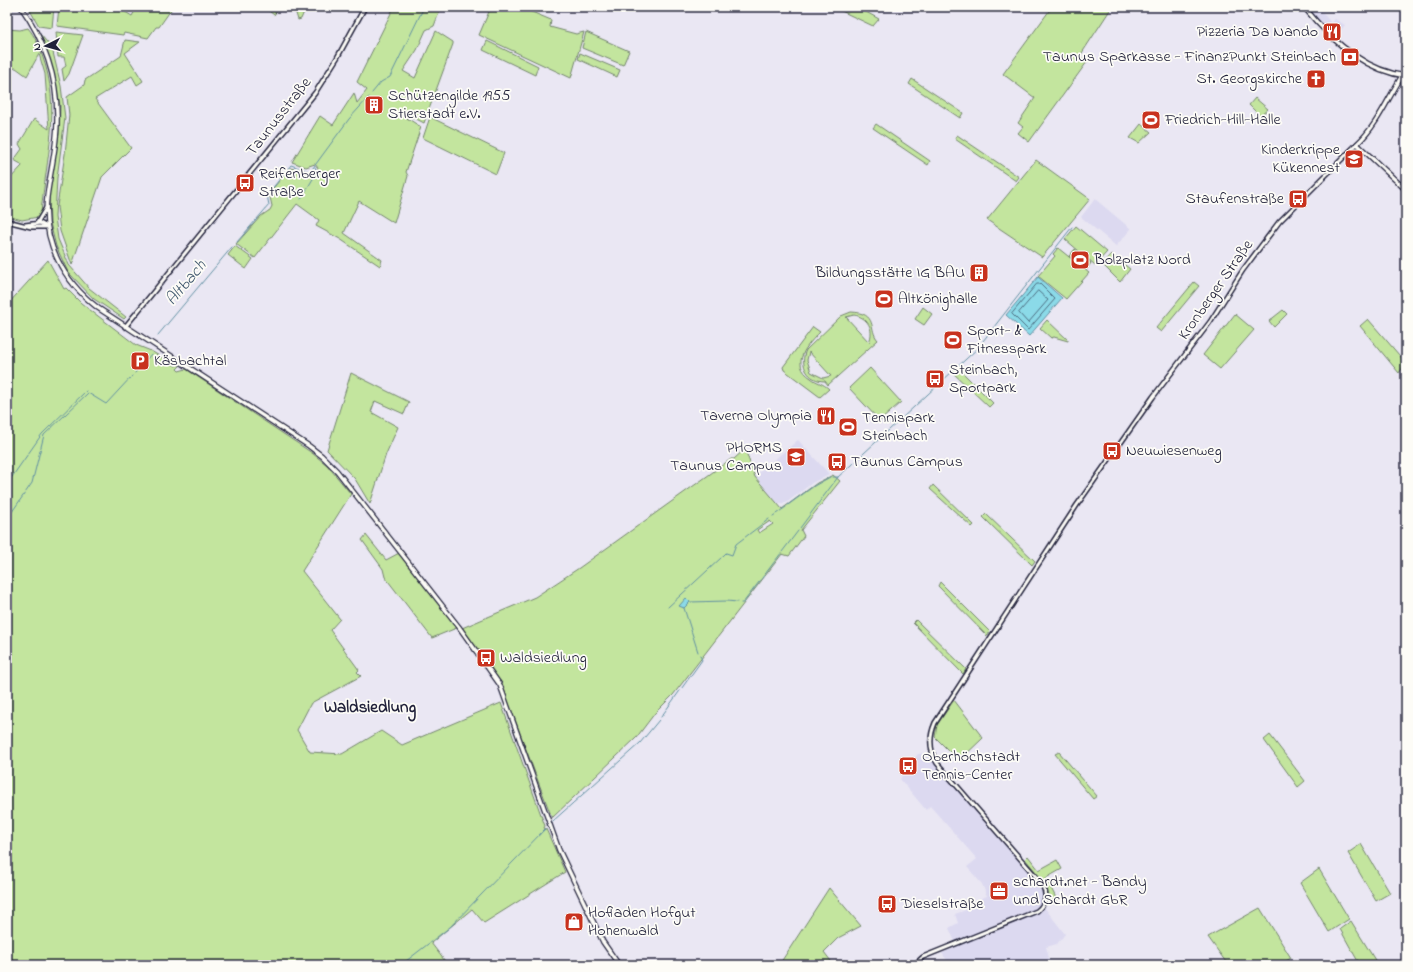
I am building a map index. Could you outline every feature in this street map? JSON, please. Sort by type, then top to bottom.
[{"type":"main road","points":[[21,7],[34,27],[50,65],[57,104],[56,140],[46,208],[47,227],[57,259],[69,280],[90,302],[322,456],[337,471],[459,627],[495,677],[516,727],[553,836],[603,942],[619,965]]},
{"type":"main road","points":[[1304,7],[1334,39],[1362,60],[1404,76],[1384,111],[1357,144],[1406,190]]},
{"type":"street","name":"Taunusstraße","points":[[125,326],[315,93],[337,58],[365,7]]},
{"type":"street","name":"Kronberger Straße","points":[[914,965],[923,957],[1037,911],[1042,907],[1046,898],[1045,889],[1042,884],[940,768],[934,759],[931,749],[931,734],[939,716],[1049,547],[1153,397],[1197,341],[1223,304],[1240,274],[1279,222],[1357,144]]},
{"type":"street","points":[[37,223],[46,208]]},
{"type":"street","points":[[7,221],[40,228],[47,227]]},
{"type":"street","points":[[25,225],[37,223],[44,224],[47,227]]},
{"type":"shaded area","points":[[1305,7],[1318,7],[1331,23],[1335,19],[1345,25],[1334,39]]},
{"type":"shaded area","points":[[1095,199],[1131,229],[1116,246],[1081,217]]},
{"type":"shaded area","name":"PHORMS Taunus Campus","points":[[798,440],[829,474],[812,483],[786,503],[777,503],[755,476]]},
{"type":"shaded area","points":[[928,753],[1043,888],[1044,896],[1041,903],[1065,934],[1057,944],[1046,947],[1051,965],[950,965],[942,953],[957,946],[949,928],[958,923],[955,914],[977,906],[975,901],[987,896],[982,884],[967,867],[977,859],[930,806],[926,810],[900,779],[918,754]]},
{"type":"green space","points":[[28,7],[54,7],[52,28],[39,26]]},
{"type":"green space","points":[[59,7],[117,7],[132,16],[137,7],[173,7],[159,27],[156,27],[148,38],[124,33],[123,35],[57,26]]},
{"type":"green space","points":[[264,7],[280,7],[274,15]]},
{"type":"green space","points":[[294,7],[304,12],[301,19],[298,20]]},
{"type":"green space","points":[[394,7],[439,7],[440,10],[434,26],[426,30],[417,50],[403,71],[415,78],[436,31],[453,42],[453,44],[424,123],[401,111],[399,113],[421,127],[406,172],[408,176],[394,223],[359,201],[344,233],[382,260],[380,266],[340,239],[316,226],[319,220],[297,204],[255,258],[236,244],[261,216],[270,210],[272,206],[269,193],[290,168],[312,173],[315,176],[318,168],[315,164],[306,167],[292,162],[320,116],[333,125],[354,93],[357,103],[367,90],[357,82]]},
{"type":"green space","points":[[491,7],[520,7],[551,20],[550,27],[576,34],[584,32],[571,78],[479,35]]},
{"type":"green space","points":[[833,7],[857,7],[879,19],[873,26]]},
{"type":"green space","points":[[1052,7],[1112,7],[1080,56],[1087,62],[1029,142],[1018,133],[1023,127],[1018,123],[1035,98],[1003,74]]},
{"type":"green space","points":[[28,28],[38,44],[48,75],[52,114],[49,153],[41,213],[38,217],[22,220],[7,216],[7,182],[22,166],[14,160],[22,149],[19,144],[34,119],[49,129],[45,74],[39,54],[27,76],[16,68],[7,69],[7,29],[20,30]]},
{"type":"green space","points":[[56,32],[83,35],[69,74],[64,81],[62,69],[66,66],[64,57],[58,57]]},
{"type":"green space","points":[[586,32],[629,51],[623,65],[582,48]]},
{"type":"green space","points":[[40,34],[52,48],[61,86],[65,118],[57,178],[55,217],[58,239],[69,265],[89,288],[126,317],[124,319],[94,299],[68,272],[56,246],[50,223],[49,196],[59,134],[60,106],[55,79]]},
{"type":"green space","points":[[125,40],[140,42],[125,53],[143,81],[137,85],[132,76],[95,99],[131,148],[102,177],[72,265],[60,231],[57,206],[69,115],[67,97],[84,85],[85,80],[121,56]]},
{"type":"green space","points":[[487,41],[538,66],[535,75],[483,50]]},
{"type":"green space","points":[[580,53],[620,70],[617,77],[578,59]]},
{"type":"green space","points":[[912,79],[963,113],[960,118],[909,84]]},
{"type":"green space","points":[[1255,98],[1268,109],[1260,116],[1249,105]]},
{"type":"green space","points":[[430,117],[504,153],[496,174],[423,138]]},
{"type":"green space","points":[[876,124],[930,161],[928,165],[873,128]]},
{"type":"green space","points":[[1141,124],[1151,132],[1139,143],[1130,138]]},
{"type":"green space","points":[[957,135],[1019,177],[1016,181],[955,139]]},
{"type":"green space","points":[[1036,160],[1090,199],[1042,257],[987,220]]},
{"type":"green space","points":[[1076,226],[1107,252],[1095,265],[1065,239]]},
{"type":"green space","points":[[235,246],[253,259],[246,269],[228,255]]},
{"type":"green space","points":[[1058,248],[1089,273],[1066,299],[1038,276],[1055,256],[1053,254]]},
{"type":"green space","name":"Bolzplatz Nord","points":[[1075,249],[1091,263],[1086,270],[1069,256]]},
{"type":"green space","points":[[1111,254],[1130,269],[1120,282],[1102,264]]},
{"type":"green space","points":[[48,260],[64,289],[66,288],[81,303],[136,345],[151,351],[176,366],[177,364],[180,366],[177,369],[179,371],[186,369],[312,453],[327,465],[351,494],[302,571],[340,619],[330,630],[359,670],[357,672],[361,676],[311,703],[297,730],[310,752],[342,754],[381,731],[402,745],[501,703],[545,826],[544,828],[546,829],[565,872],[484,923],[472,909],[431,943],[448,965],[7,965],[7,305]]},
{"type":"green space","points":[[1194,282],[1199,286],[1161,332],[1156,328]]},
{"type":"green space","points":[[923,307],[932,314],[924,325],[915,319]]},
{"type":"green space","points":[[1283,310],[1287,314],[1274,327],[1269,321]]},
{"type":"green space","points":[[851,312],[866,315],[878,340],[828,385],[825,381],[814,378],[806,371],[804,366],[804,356],[806,350],[841,316]],"holes":[[[854,315],[863,318],[869,324],[871,333],[869,342],[846,317]],[[809,352],[831,376],[823,378],[811,372],[807,360]]]},
{"type":"green space","points":[[1235,314],[1254,330],[1220,369],[1203,355]]},
{"type":"green space","points":[[1368,319],[1406,363],[1399,373],[1360,326]]},
{"type":"green space","points":[[1047,320],[1068,341],[1054,337],[1051,338],[1040,328]]},
{"type":"green space","points":[[813,327],[820,332],[806,348],[801,360],[801,367],[811,378],[829,389],[820,397],[784,370],[783,367]]},
{"type":"green space","points":[[956,366],[993,403],[989,407],[951,371]]},
{"type":"green space","points":[[870,368],[901,402],[880,421],[849,388]]},
{"type":"green space","points":[[351,373],[409,402],[404,414],[375,401],[371,412],[398,427],[386,454],[370,504],[355,479],[327,450]]},
{"type":"green space","points":[[745,449],[755,477],[782,509],[817,483],[833,475],[840,481],[801,530],[804,536],[789,556],[782,554],[673,695],[655,713],[636,738],[552,818],[501,683],[462,628],[535,597],[579,568],[731,459],[734,459]],"holes":[[[770,521],[773,524],[759,533],[757,530]]]},
{"type":"green space","points":[[933,485],[974,525],[972,527],[930,489]]},
{"type":"green space","points":[[986,514],[1035,561],[1032,565],[983,517]]},
{"type":"green space","points":[[366,535],[386,560],[401,552],[459,627],[432,638],[385,577],[383,569],[362,540]]},
{"type":"green space","points":[[940,582],[990,632],[987,636],[938,586]]},
{"type":"green space","points":[[916,620],[966,669],[963,674],[913,623]]},
{"type":"green space","points":[[954,700],[983,738],[959,761],[935,737],[937,725]]},
{"type":"green space","points":[[1270,735],[1305,781],[1298,787],[1264,740]]},
{"type":"green space","points":[[1059,752],[1097,796],[1093,799],[1055,754]]},
{"type":"green space","points":[[1361,844],[1390,893],[1376,901],[1348,853]]},
{"type":"green space","points":[[1028,856],[1039,870],[1057,860],[1062,869],[1046,878],[1057,900],[1050,900],[1046,884],[1025,859]]},
{"type":"green space","points":[[1319,869],[1349,919],[1329,932],[1300,883]]},
{"type":"green space","points":[[829,888],[861,926],[838,938],[824,952],[834,965],[779,965]]},
{"type":"green space","points":[[1260,908],[1291,958],[1280,965],[1228,965],[1208,937]]},
{"type":"green space","points":[[1351,921],[1378,965],[1360,965],[1340,929]]},
{"type":"water","points":[[1038,277],[1062,298],[1029,336],[1006,315]]},
{"type":"water","points":[[686,598],[690,602],[684,608],[679,606]]},
{"type":"waterway","name":"Altbach","points":[[372,93],[381,82],[390,77],[424,7]]},
{"type":"waterway","name":"Altbach","points":[[237,242],[269,205],[267,195],[291,165],[310,172],[349,119],[369,97]]},
{"type":"waterway","name":"Altbach","points":[[301,199],[317,172],[315,167]]},
{"type":"waterway","points":[[983,341],[1072,227]]},
{"type":"waterway","name":"Altbach","points":[[158,335],[232,247]]},
{"type":"waterway","points":[[800,528],[838,477],[978,348]]},
{"type":"waterway","name":"Altbach","points":[[135,373],[152,353]]},
{"type":"waterway","name":"Altbach","points":[[7,519],[32,483],[44,435],[88,393],[106,404],[132,376]]},
{"type":"waterway","name":"Altbach","points":[[7,484],[42,434],[86,391]]},
{"type":"waterway","points":[[788,505],[814,486],[830,477]]},
{"type":"waterway","points":[[833,477],[838,477]]},
{"type":"waterway","points":[[773,516],[786,507]]},
{"type":"waterway","points":[[723,556],[726,553],[732,555],[736,544],[769,519]]},
{"type":"waterway","points":[[741,603],[743,603],[798,531]]},
{"type":"waterway","points":[[668,607],[721,558]]},
{"type":"waterway","points":[[690,602],[737,602]]},
{"type":"waterway","points":[[684,608],[698,652]]},
{"type":"waterway","points":[[661,717],[702,660],[700,655]]},
{"type":"waterway","points":[[553,821],[640,743],[659,720]]},
{"type":"waterway","points":[[401,965],[450,927],[545,829]]},
{"type":"place","name":"Pizzeria Da Nando","points":[[1332,32]]},
{"type":"place","name":"Taunus Sparkasse - FinanzPunkt Steinbach","points":[[1350,57]]},
{"type":"place","name":"St. Georgskirche","points":[[1316,79]]},
{"type":"place","name":"Schützengilde 1955 Stierstadt e.V.","points":[[374,105]]},
{"type":"place","name":"Friedrich-Hill-Halle","points":[[1151,120]]},
{"type":"place","name":"Kinderkrippe Kükennest","points":[[1354,159]]},
{"type":"place","name":"Reifenberger Straße","points":[[245,183]]},
{"type":"place","name":"Staufenstraße","points":[[1298,199]]},
{"type":"place","name":"Bolzplatz Nord","points":[[1080,260]]},
{"type":"place","name":"Bildungsstätte IG BAU","points":[[979,273]]},
{"type":"place","name":"Altkönighalle","points":[[884,299]]},
{"type":"place","name":"Sport- & Fitnesspark","points":[[953,340]]},
{"type":"place","name":"Käsbachtal","points":[[140,361]]},
{"type":"place","name":"Steinbach, Sportpark","points":[[935,379]]},
{"type":"place","name":"Taverna Olympia","points":[[826,416]]},
{"type":"place","name":"Tennispark Steinbach","points":[[848,427]]},
{"type":"place","name":"Neuwiesenweg","points":[[1112,451]]},
{"type":"place","name":"PHORMS Taunus Campus","points":[[796,457]]},
{"type":"place","name":"Taunus Campus","points":[[837,462]]},
{"type":"place","name":"Waldsiedlung","points":[[486,658]]},
{"type":"place","name":"Oberhöchstadt Tennis-Center","points":[[908,766]]},
{"type":"place","name":"schardt.net - Bandy und Schardt GbR","points":[[999,891]]},
{"type":"place","name":"Dieselstraße","points":[[887,904]]},
{"type":"place","name":"Hofladen Hofgut Hohenwald","points":[[574,922]]},
{"type":"district","name":"Waldsiedlung","points":[[370,707]]}]
